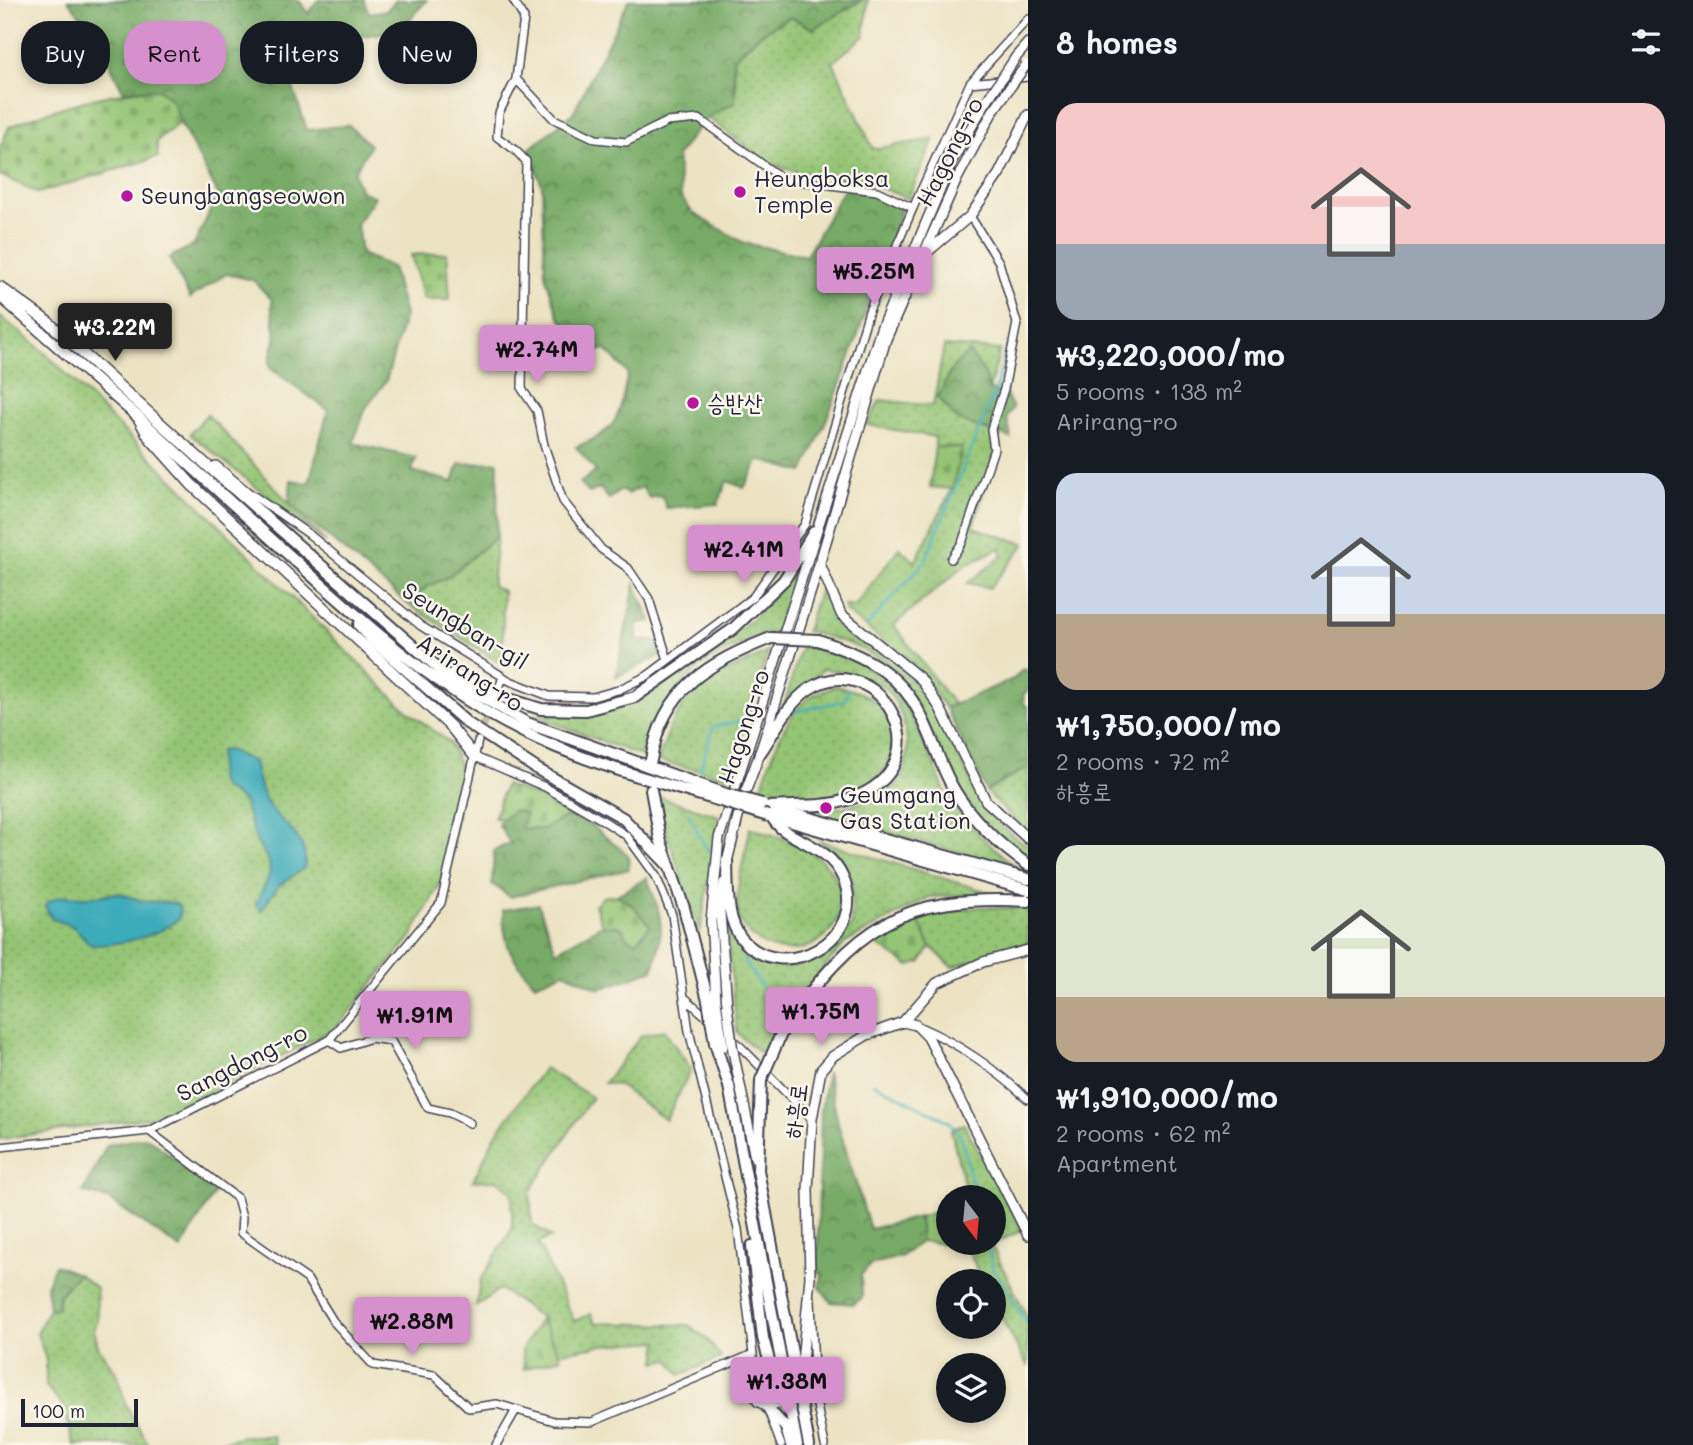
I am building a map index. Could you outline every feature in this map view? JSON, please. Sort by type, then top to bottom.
[{"type":"main road","name":"Arirang-ro","points":[[0,287],[48,322],[452,680],[527,723],[725,798]]},
{"type":"main road","name":"Arirang-ro","points":[[0,296],[138,417],[351,611],[432,677],[483,710],[537,738],[643,778],[725,798],[1028,890]]},
{"type":"main road","points":[[138,417],[149,437],[191,484],[450,727],[475,757]]},
{"type":"main road","points":[[436,667],[493,694],[541,709],[586,710],[635,697],[672,674],[742,621],[784,580],[814,532]]},
{"type":"main road","points":[[351,611],[373,641],[467,723],[526,762],[623,818],[670,867]]},
{"type":"main road","points":[[651,760],[654,739],[667,708],[687,684],[734,653],[771,638],[818,640],[852,651],[886,672],[912,700],[962,802],[984,831],[1028,865]]},
{"type":"main road","points":[[727,860],[730,905],[742,939],[772,957],[791,960],[814,953],[832,940],[846,912],[848,895],[844,879],[833,862],[814,845],[777,826],[768,811],[835,803],[867,792],[888,777],[900,754],[901,729],[891,708],[874,691],[857,682],[830,681],[802,696],[760,754]]},
{"type":"main road","name":"Hagong-ro","points":[[651,790],[660,839],[712,1001],[744,1174],[794,1401],[808,1445]]},
{"type":"main road","name":"Arirang-ro","points":[[768,811],[1028,879]]},
{"type":"main road","points":[[758,1170],[761,1080],[783,1027],[824,972],[866,935],[890,920],[945,903],[1028,901]]},
{"type":"main road","name":"Hagong-ro","points":[[758,1170],[795,1375],[797,1445]]},
{"type":"main road","points":[[744,1174],[757,1298],[776,1386],[775,1394],[764,1401],[752,1391]]},
{"type":"main road","points":[[767,1407],[786,1429],[791,1445]]},
{"type":"street","points":[[513,0],[524,18],[516,79],[499,113],[497,137],[516,150],[526,162],[522,389],[537,411],[544,445],[563,501],[601,549],[628,568],[649,599],[668,660]]},
{"type":"street","name":"Seungban-gil","points":[[210,468],[216,464],[247,491],[310,535],[421,626],[503,677],[549,696],[593,696],[628,685],[668,660],[753,597],[805,524],[869,311],[913,208],[970,83],[1028,19]]},
{"type":"street","name":"Hagong-ro","points":[[712,1001],[711,921],[719,838],[814,532],[881,329],[953,159],[984,105],[1028,43]]},
{"type":"street","name":"Hagong-ro","points":[[758,1170],[733,1051],[727,1006],[720,912],[727,860],[742,801],[760,754],[820,562],[882,349],[957,178],[993,111],[1027,63]]},
{"type":"street","points":[[970,83],[1028,76]]},
{"type":"street","points":[[516,79],[554,119],[596,139],[626,142],[667,122],[699,119],[783,179],[877,191],[913,208]]},
{"type":"street","points":[[924,255],[970,216],[999,174],[1028,115]]},
{"type":"street","points":[[951,559],[962,543],[993,449],[991,429],[1004,389],[1017,323],[999,262],[970,216]]},
{"type":"street","points":[[820,562],[827,585],[841,614],[921,679],[940,708],[986,801],[1028,839]]},
{"type":"street","points":[[499,688],[503,677]]},
{"type":"street","name":"Sangdong-ro","points":[[0,1147],[149,1131],[329,1040],[441,903],[478,741]]},
{"type":"street","points":[[475,757],[545,788],[627,836],[656,876],[672,915],[689,1031],[738,1229],[753,1354],[752,1391],[757,1402],[767,1407],[794,1401]]},
{"type":"street","name":"하흥로","points":[[795,1375],[801,1373],[810,1277],[808,1191],[812,1119],[821,1070],[833,1056],[867,1035],[903,1022],[937,983],[983,962],[1028,950]]},
{"type":"street","points":[[684,996],[742,1048],[812,1119]]},
{"type":"street","points":[[903,1022],[952,1041],[989,1064],[1028,1099]]},
{"type":"street","points":[[916,1026],[928,1037],[1028,1234]]},
{"type":"street","points":[[329,1040],[341,1048],[371,1038],[391,1041],[428,1108],[450,1112],[470,1123]]},
{"type":"street","points":[[149,1131],[237,1198],[242,1217],[241,1233],[307,1279],[333,1321],[373,1365],[434,1375],[469,1408],[497,1404],[554,1421],[593,1422],[753,1354]]},
{"type":"street","points":[[810,1277],[815,1396],[825,1445]]},
{"type":"street","points":[[767,1407],[781,1445]]},
{"type":"street","points":[[496,1445],[516,1410]]},
{"type":"green space","points":[[68,0],[299,0],[308,14],[318,0],[364,0],[369,13],[387,10],[396,0],[427,0],[408,21],[378,21],[378,33],[364,36],[364,21],[240,21],[240,84],[292,84],[307,130],[349,125],[370,145],[354,173],[361,191],[375,197],[357,223],[361,254],[392,267],[405,315],[386,381],[366,408],[353,443],[416,458],[412,471],[453,482],[459,464],[498,462],[497,536],[448,577],[426,587],[408,604],[289,504],[291,480],[309,483],[328,410],[270,368],[275,335],[272,300],[253,280],[226,274],[190,298],[169,258],[194,245],[218,194],[180,122],[173,102],[158,89],[123,91],[110,65],[110,21],[84,21]]},
{"type":"green space","points":[[629,0],[862,0],[813,29],[791,17],[759,35],[733,59],[735,103],[709,118],[677,156],[681,197],[693,213],[744,243],[806,256],[844,189],[873,194],[902,209],[844,375],[803,472],[759,460],[744,488],[727,481],[718,504],[666,508],[662,496],[649,498],[642,487],[627,494],[621,490],[609,499],[600,488],[589,493],[580,483],[596,471],[576,447],[602,434],[616,419],[628,373],[605,349],[587,354],[559,317],[545,275],[542,185],[528,150],[573,113]]},
{"type":"green space","points":[[862,0],[868,0],[864,36],[833,62],[873,149],[934,139],[908,199],[870,183],[793,171],[770,164],[708,118],[736,89],[733,59],[767,28],[791,17],[813,29]]},
{"type":"green space","points":[[158,89],[173,102],[180,122],[157,141],[158,157],[38,193],[0,175],[0,148],[9,127],[82,102],[119,93]]},
{"type":"green space","points":[[447,253],[450,300],[424,300],[411,255]]},
{"type":"green space","points":[[0,316],[44,352],[405,709],[450,743],[462,772],[451,863],[411,937],[336,1028],[167,1115],[0,1139]]},
{"type":"green space","points":[[944,346],[1000,350],[989,390],[985,374],[946,385],[939,397],[958,420],[1000,435],[973,527],[1025,544],[990,588],[968,583],[1002,556],[1001,547],[964,566],[894,625],[954,705],[946,708],[913,664],[846,612],[844,605],[854,607],[899,548],[915,562],[952,489],[961,448],[935,447],[935,437],[867,425],[880,400],[933,406]]},
{"type":"green space","points":[[969,352],[985,374],[989,390],[1006,394],[1013,408],[1007,417],[1011,438],[957,420],[938,397],[953,367]]},
{"type":"green space","points":[[207,414],[326,543],[190,434]]},
{"type":"green space","points":[[935,447],[962,448],[952,489],[930,487]]},
{"type":"green space","points":[[497,536],[492,586],[503,591],[503,665],[408,604],[426,587],[448,577]]},
{"type":"green space","points":[[798,567],[776,631],[727,651],[691,675],[664,709],[644,757],[532,715],[614,711],[662,687],[753,619]]},
{"type":"green space","points":[[635,584],[651,621],[636,624],[638,640],[657,641],[662,655],[616,677]]},
{"type":"green space","points":[[820,589],[842,622],[922,689],[986,809],[1013,836],[1028,845],[1028,856],[997,834],[971,807],[919,709],[893,673],[860,648],[806,631]]},
{"type":"green space","points":[[801,647],[850,658],[884,680],[909,713],[945,791],[958,811],[982,837],[1019,869],[810,812],[856,804],[890,791],[903,774],[907,747],[902,717],[889,693],[880,685],[859,676],[823,669],[783,709]]},
{"type":"green space","points":[[768,652],[728,777],[658,761],[672,722],[696,687]]},
{"type":"green space","points":[[1023,669],[1028,671],[1028,690],[1023,695],[1025,706],[1028,706],[1028,767],[986,791],[946,708],[1015,678]]},
{"type":"green space","points":[[836,686],[870,698],[886,713],[894,734],[892,751],[884,770],[864,786],[826,798],[803,800],[761,789],[779,739],[792,715],[810,697]]},
{"type":"green space","points":[[1028,767],[1028,834],[986,791]]},
{"type":"green space","points":[[505,785],[540,797],[569,815],[542,829],[521,828],[526,813],[514,810],[503,819],[494,818]]},
{"type":"green space","points":[[657,796],[719,816],[700,932],[665,828]]},
{"type":"green space","points":[[514,810],[526,813],[522,828],[542,829],[569,815],[586,821],[628,855],[629,869],[510,897],[492,884],[494,851],[510,843],[498,824]]},
{"type":"green space","points":[[750,828],[785,839],[807,850],[833,874],[840,892],[840,909],[835,924],[824,937],[810,946],[794,950],[777,949],[760,942],[742,924],[737,898]]},
{"type":"green space","points":[[820,841],[995,894],[929,897],[845,943],[788,1009],[761,1054],[737,1033],[727,930],[751,953],[782,968],[822,959],[852,925],[852,879]]},
{"type":"green space","points":[[647,878],[659,914],[661,933],[653,970],[600,989],[564,972],[535,984],[514,958],[507,942],[503,910],[538,904],[556,951],[602,925],[620,926],[627,937],[633,906],[617,895]]},
{"type":"green space","points":[[617,895],[633,906],[650,926],[636,942],[627,937],[619,926],[602,925],[595,905],[603,897]]},
{"type":"green space","points":[[981,907],[1028,909],[1028,944],[952,967],[931,947],[918,921],[930,914]]},
{"type":"green space","points":[[918,921],[931,947],[920,963],[909,966],[875,943],[880,936]]},
{"type":"green space","points":[[664,1030],[691,1069],[666,1120],[618,1085],[604,1083],[641,1036]]},
{"type":"green space","points":[[544,1068],[592,1097],[530,1192],[532,1224],[551,1237],[538,1243],[574,1321],[591,1314],[595,1323],[689,1325],[708,1340],[721,1358],[680,1375],[669,1359],[656,1362],[659,1341],[602,1345],[558,1353],[541,1318],[500,1289],[476,1306],[480,1281],[512,1229],[512,1193],[497,1180],[473,1181],[496,1134]]},
{"type":"green space","points":[[827,1072],[840,1131],[870,1229],[919,1217],[921,1241],[902,1256],[870,1265],[861,1275],[862,1297],[853,1304],[831,1302],[819,1286],[823,1274],[817,1272],[821,1110]]},
{"type":"green space","points":[[964,1124],[997,1185],[964,1185],[951,1130]]},
{"type":"green space","points":[[146,1137],[217,1188],[181,1249],[108,1199],[83,1192],[107,1145]]},
{"type":"green space","points":[[1006,1201],[1022,1230],[1006,1238]]},
{"type":"green space","points":[[936,1212],[936,1243],[921,1241],[919,1217]]},
{"type":"green space","points":[[971,1255],[996,1255],[1003,1269],[977,1269]]},
{"type":"green space","points":[[55,1265],[78,1274],[59,1295],[57,1309],[49,1308],[46,1286]]},
{"type":"green space","points":[[78,1274],[96,1288],[98,1320],[94,1329],[98,1347],[117,1374],[126,1405],[149,1445],[74,1445],[61,1403],[46,1386],[46,1360],[37,1333],[49,1308],[57,1308],[59,1295]]},
{"type":"green space","points":[[1006,1275],[1028,1318],[1028,1367],[1006,1326]]},
{"type":"green space","points":[[541,1318],[561,1358],[524,1369],[522,1349]]},
{"type":"green space","points":[[242,1436],[273,1436],[275,1445],[212,1445]]},
{"type":"green space","points":[[181,1440],[212,1445],[174,1445]]},
{"type":"water","points":[[228,750],[254,762],[265,800],[303,847],[304,868],[278,886],[261,911],[256,904],[270,874],[269,861],[257,842],[243,801],[223,788],[218,778],[220,751]]},
{"type":"water","points":[[118,893],[143,901],[174,903],[180,907],[179,918],[171,925],[138,939],[91,945],[74,927],[51,918],[45,905],[56,898],[66,896],[89,897]]},
{"type":"waterway","points":[[866,627],[925,561],[995,391],[1007,346]]},
{"type":"waterway","points":[[793,712],[844,701],[849,689]]},
{"type":"waterway","points":[[700,770],[713,727],[745,720]]},
{"type":"waterway","points":[[688,813],[708,851]]},
{"type":"waterway","points":[[743,959],[775,1007]]},
{"type":"waterway","points":[[873,1083],[950,1122],[961,1137],[973,1185]]},
{"type":"waterway","points":[[990,1255],[992,1266],[1028,1325]]},
{"type":"tunnel","points":[[480,736],[489,711]]},
{"type":"place","name":"Heungboksa Temple","points":[[740,192]]},
{"type":"place","name":"Seungbangseowon","points":[[127,196]]},
{"type":"place","name":"승반산","points":[[693,403]]},
{"type":"place","name":"Geumgang Gas Station","points":[[826,808]]}]
